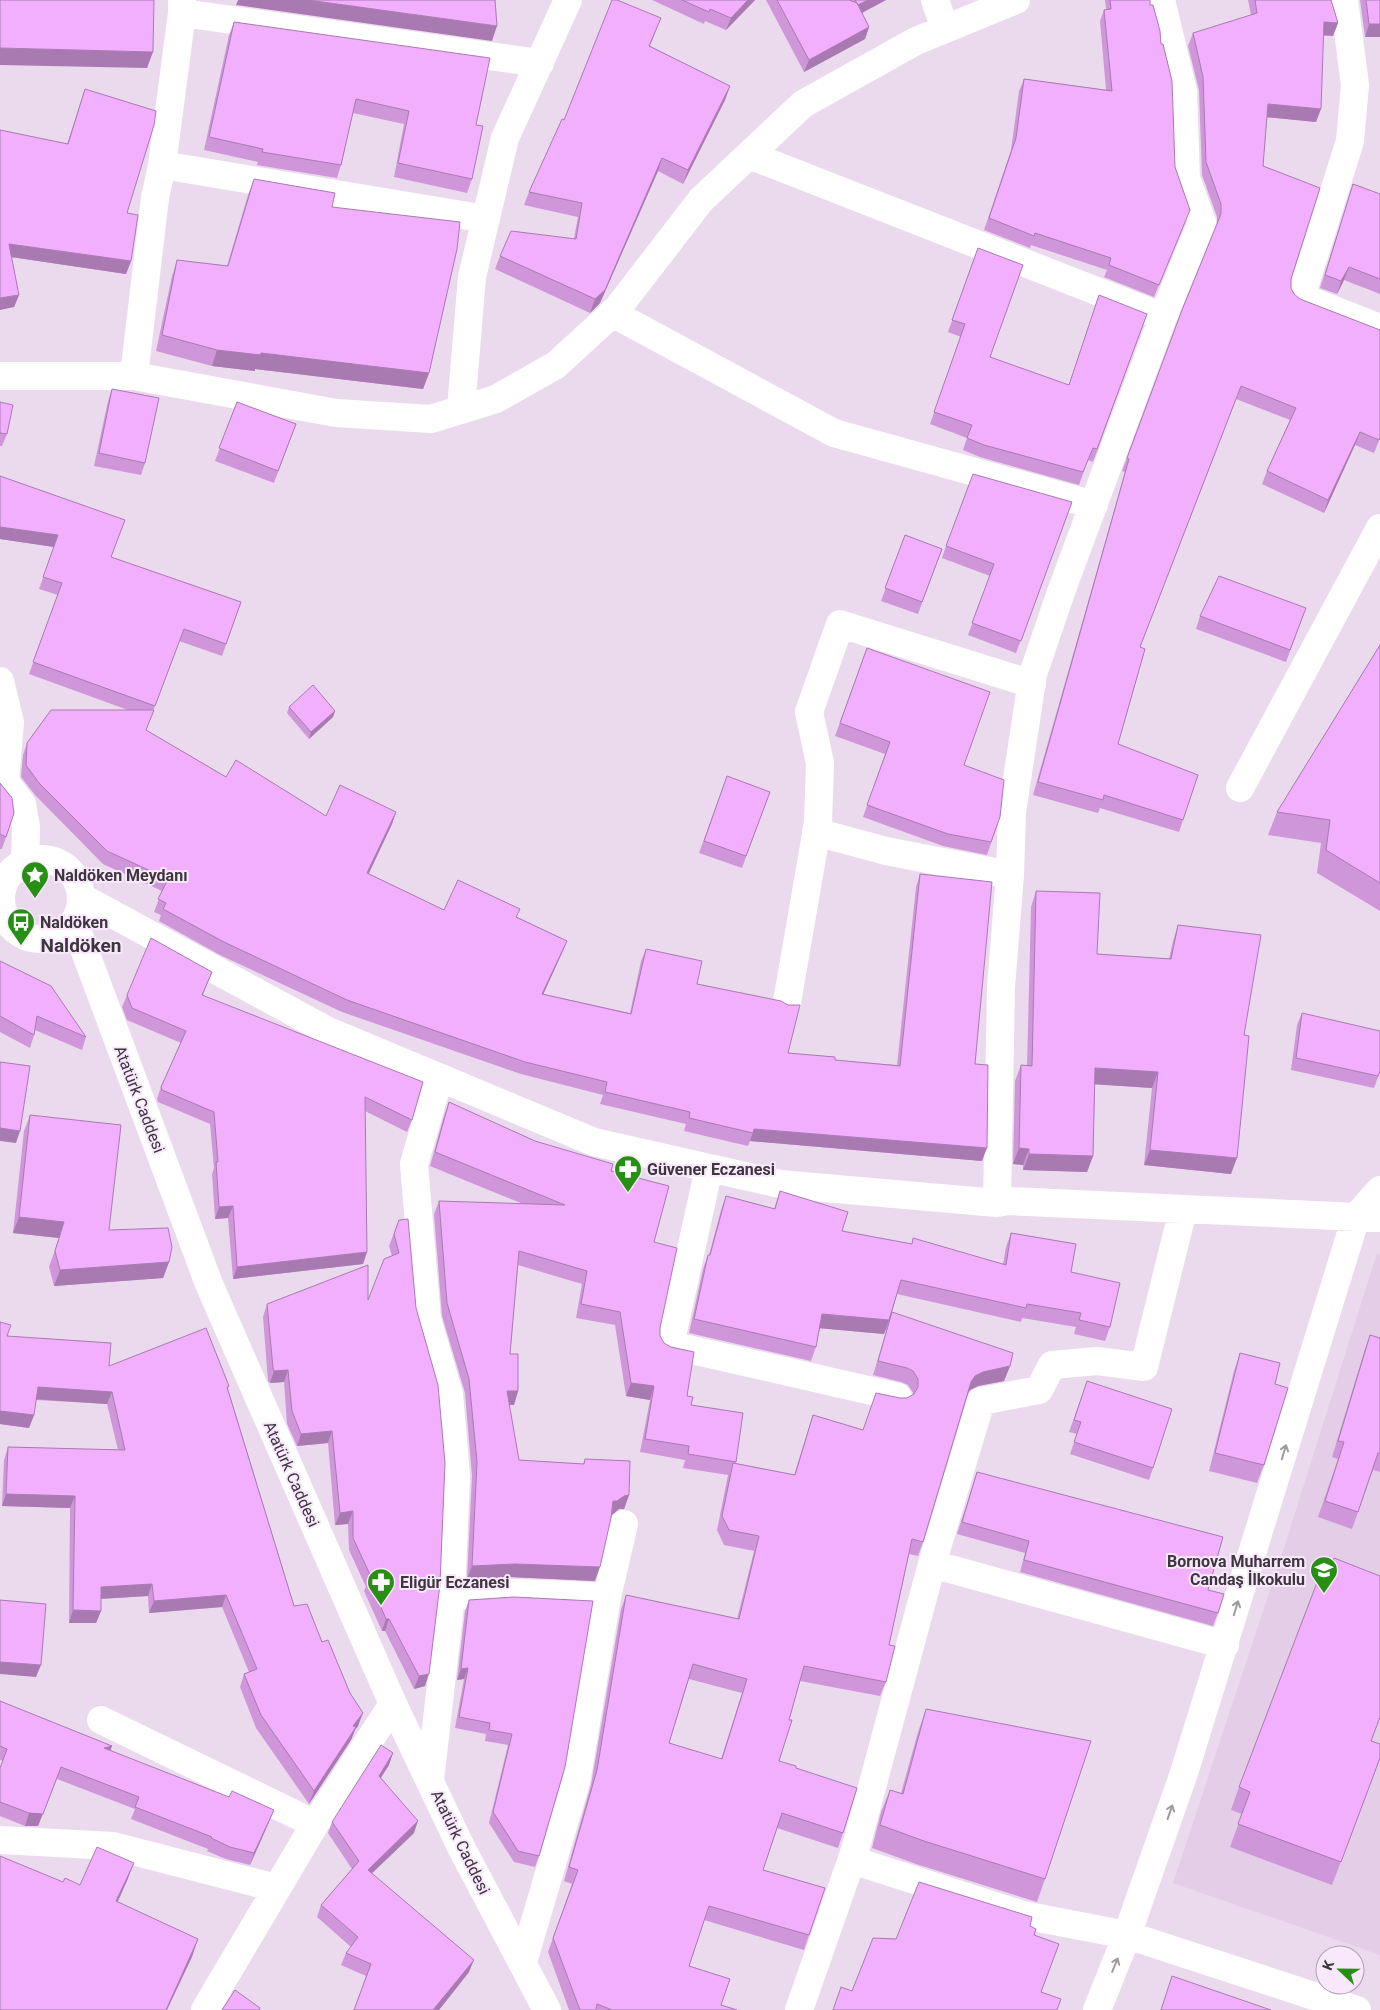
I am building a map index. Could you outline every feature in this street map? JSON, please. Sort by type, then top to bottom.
[{"type":"street","points":[[461,409],[472,277],[505,138],[568,0]]},
{"type":"street","points":[[936,0],[945,29]]},
{"type":"street","points":[[0,376],[134,376],[336,413],[430,419],[496,399],[556,365],[612,313],[701,200],[804,104],[916,42],[1016,0]]},
{"type":"street","points":[[997,1203],[1001,987],[1010,875],[1012,812],[1034,674],[1062,592],[1163,317],[1202,222],[1186,178],[1183,91],[1161,0]]},
{"type":"street","points":[[1344,0],[1355,85],[1350,141],[1300,297],[1380,328]]},
{"type":"street","points":[[134,376],[155,198],[162,165],[182,6],[540,62]]},
{"type":"street","points":[[749,155],[1163,317]]},
{"type":"street","points":[[162,165],[486,220]]},
{"type":"street","points":[[612,313],[834,433],[1094,505]]},
{"type":"street","points":[[1240,788],[1380,528]]},
{"type":"street","points":[[787,1002],[816,832],[820,763],[809,712],[840,624],[1032,684]]},
{"type":"street","points":[[0,681],[10,722],[2,782],[22,804],[26,827],[25,862],[14,868],[6,878],[0,902],[2,916],[19,933],[31,938],[55,937],[66,931],[78,909],[328,1031],[594,1142],[780,1184],[997,1203],[1008,1201],[1368,1218]]},
{"type":"street","points":[[816,832],[886,851],[1010,875]]},
{"type":"street","name":"Atatürk Caddesi","points":[[25,862],[38,859],[51,860],[62,864],[75,879],[78,909],[209,1284],[393,1704],[461,1847],[547,2010]]},
{"type":"street","points":[[430,1780],[451,1597],[456,1475],[449,1394],[427,1319],[414,1164],[439,1078]]},
{"type":"street","points":[[709,1168],[670,1345],[898,1397]]},
{"type":"street","points":[[1096,2010],[1127,1935],[1184,1773],[1368,1218],[1380,1190]]},
{"type":"street","points":[[799,2010],[852,1860],[932,1564],[981,1401],[1039,1390],[1052,1365],[1097,1361],[1144,1367],[1183,1210]]},
{"type":"street","points":[[523,1962],[576,1782],[607,1597],[624,1524]]},
{"type":"street","points":[[932,1564],[1225,1645]]},
{"type":"street","points":[[451,1597],[469,1594],[521,1593],[607,1597]]},
{"type":"street","points":[[205,2010],[315,1824],[393,1704]]},
{"type":"street","points":[[101,1720],[315,1824]]},
{"type":"street","points":[[0,1840],[113,1846],[276,1888]]},
{"type":"street","points":[[852,1860],[1022,1915],[1127,1935],[1357,2010]]},
{"type":"shaded area","name":"Bornova Muharrem Candaş İlkokulu","points":[[1377,1253],[1380,1254],[1380,1955],[1365,1950],[1365,1945],[1351,1945],[1173,1883],[1281,1557]]},
{"type":"building","points":[[0,0],[154,0],[153,52],[0,48]]},
{"type":"building","points":[[308,0],[495,0],[497,26]]},
{"type":"building","points":[[612,0],[617,0],[661,18],[649,46],[730,86],[688,170],[662,158],[605,290],[595,299],[500,256],[511,231],[576,239],[582,203],[529,192],[562,119],[564,120]]},
{"type":"building","points":[[682,0],[748,0],[731,18],[710,9],[709,12]]},
{"type":"building","points":[[777,0],[849,0],[857,3],[869,27],[809,60]]},
{"type":"building","points":[[855,0],[868,0],[858,5]]},
{"type":"building","points":[[1110,0],[1150,0],[1150,5],[1153,5],[1160,31],[1161,44],[1163,44],[1172,81],[1175,167],[1190,210],[1159,285],[1109,265],[1111,258],[1035,233],[1034,236],[989,218],[1016,138],[1024,79],[1112,91],[1104,10],[1111,9]]},
{"type":"building","points":[[1255,0],[1331,0],[1338,23],[1324,22],[1321,109],[1268,104],[1263,166],[1320,188],[1291,279],[1291,288],[1300,299],[1380,330],[1380,437],[1379,440],[1360,432],[1328,500],[1267,471],[1296,408],[1241,386],[1140,647],[1145,649],[1118,744],[1198,775],[1183,820],[1104,795],[1103,800],[1038,782],[1129,459],[1127,458],[1182,310],[1221,214],[1221,204],[1206,162],[1203,77],[1193,33],[1257,13]]},
{"type":"building","points":[[1366,0],[1380,0],[1380,24],[1369,24]]},
{"type":"building","points":[[234,22],[490,58],[476,125],[483,126],[472,179],[398,163],[409,111],[356,99],[341,165],[262,152],[263,149],[209,137]]},
{"type":"building","points":[[85,89],[156,111],[154,125],[127,213],[138,215],[131,261],[9,244],[19,295],[0,298],[0,130],[68,144]]},
{"type":"building","points":[[254,179],[335,193],[332,207],[460,222],[457,249],[429,373],[261,353],[260,355],[217,350],[162,335],[177,260],[228,266]]},
{"type":"building","points":[[1353,184],[1380,194],[1380,279],[1349,267],[1341,281],[1325,275]]},
{"type":"building","points":[[978,248],[1023,265],[990,357],[1069,385],[1099,295],[1147,314],[1097,449],[1093,448],[1083,472],[984,445],[967,438],[972,425],[934,412],[965,324],[952,320]]},
{"type":"building","points":[[112,389],[159,398],[145,463],[99,453]]},
{"type":"building","points":[[0,402],[13,405],[7,434],[0,433]]},
{"type":"building","points":[[237,402],[296,424],[278,471],[219,448]]},
{"type":"building","points":[[973,474],[1072,502],[1021,641],[972,623],[994,564],[946,546]]},
{"type":"building","points":[[0,476],[125,520],[111,557],[241,602],[226,644],[184,629],[155,706],[33,662],[62,583],[43,577],[58,535],[0,527]]},
{"type":"building","points":[[905,535],[942,549],[922,602],[885,588]]},
{"type":"building","points":[[1219,576],[1306,608],[1290,650],[1200,616]]},
{"type":"building","points":[[1380,645],[1380,883],[1326,850],[1330,820],[1277,812]]},
{"type":"building","points":[[867,648],[990,692],[964,765],[1004,780],[1000,817],[991,842],[948,834],[867,805],[890,742],[840,723]]},
{"type":"building","points":[[313,685],[335,711],[311,732],[289,707]]},
{"type":"building","points":[[51,710],[154,710],[146,730],[226,777],[236,760],[326,816],[340,785],[396,812],[367,873],[444,910],[458,880],[520,909],[516,917],[567,941],[542,994],[631,1014],[646,949],[702,961],[697,984],[781,1001],[788,1005],[800,1005],[788,1053],[835,1057],[835,1060],[900,1066],[920,874],[992,882],[975,1064],[988,1065],[987,1148],[754,1129],[753,1133],[689,1118],[690,1112],[605,1092],[607,1082],[525,1062],[347,1000],[224,942],[163,909],[166,903],[158,899],[168,879],[107,851],[39,783],[26,765],[27,743]]},
{"type":"building","points":[[727,776],[770,792],[746,856],[704,841]]},
{"type":"building","points":[[0,783],[12,798],[14,813],[6,837],[0,834]]},
{"type":"building","points":[[1036,891],[1100,893],[1097,954],[1171,959],[1178,925],[1261,935],[1244,1035],[1249,1036],[1237,1158],[1150,1150],[1158,1072],[1095,1068],[1093,1156],[1029,1154],[1029,1149],[1019,1148],[1021,1065],[1032,1066]]},
{"type":"building","points":[[151,938],[212,972],[202,995],[423,1082],[412,1120],[365,1097],[367,1252],[237,1267],[233,1206],[219,1207],[214,1112],[162,1090],[161,1087],[186,1031],[132,1008],[127,995]]},
{"type":"building","points":[[0,961],[51,986],[86,1037],[37,1016],[34,1035],[0,1016]]},
{"type":"building","points":[[1302,1013],[1380,1031],[1380,1071],[1378,1076],[1296,1058]]},
{"type":"building","points":[[0,1062],[30,1066],[20,1131],[0,1128]]},
{"type":"building","points":[[449,1102],[535,1141],[613,1164],[611,1171],[669,1186],[654,1242],[677,1248],[660,1328],[660,1336],[664,1343],[671,1347],[694,1352],[687,1396],[693,1397],[691,1405],[743,1413],[736,1462],[688,1454],[689,1446],[645,1439],[654,1386],[631,1383],[620,1312],[581,1304],[587,1271],[519,1251],[510,1354],[518,1354],[518,1391],[507,1391],[519,1460],[584,1464],[585,1459],[630,1461],[629,1495],[613,1501],[600,1567],[515,1564],[472,1566],[477,1462],[469,1379],[447,1303],[439,1201],[565,1205],[435,1152]]},
{"type":"building","points":[[30,1115],[121,1125],[109,1230],[168,1228],[172,1247],[169,1262],[60,1270],[55,1251],[64,1222],[19,1217]]},
{"type":"building","points":[[780,1191],[848,1212],[842,1231],[912,1244],[913,1238],[1006,1265],[1011,1233],[1076,1244],[1071,1272],[1120,1283],[1110,1327],[1079,1320],[1081,1313],[1027,1304],[1026,1308],[901,1280],[889,1320],[822,1314],[816,1347],[694,1319],[708,1255],[710,1255],[726,1196],[775,1209]]},
{"type":"building","points":[[408,1219],[416,1308],[438,1385],[445,1463],[440,1584],[429,1674],[419,1676],[389,1619],[386,1619],[369,1579],[372,1579],[353,1538],[353,1511],[340,1513],[332,1431],[301,1434],[292,1411],[288,1370],[274,1371],[267,1304],[368,1265],[368,1300],[384,1259],[399,1253],[394,1234],[399,1220]]},
{"type":"building","points":[[892,1312],[1013,1353],[1010,1366],[983,1372],[975,1376],[971,1382],[923,1542],[912,1539],[889,1645],[895,1646],[886,1682],[804,1666],[789,1720],[792,1720],[779,1761],[857,1788],[843,1833],[782,1813],[763,1870],[825,1888],[809,1935],[709,1906],[689,1966],[730,1979],[721,2005],[737,2010],[612,2010],[597,2004],[596,2010],[580,2010],[553,1938],[578,1870],[569,1867],[597,1770],[626,1595],[739,1619],[759,1536],[729,1530],[722,1516],[733,1463],[795,1475],[813,1415],[863,1430],[876,1393],[900,1398],[907,1398],[914,1394],[918,1387],[918,1379],[913,1371],[878,1361]],"holes":[[[693,1664],[747,1679],[722,1759],[669,1743]]]},
{"type":"building","points":[[0,1322],[11,1325],[7,1336],[111,1343],[109,1366],[206,1328],[229,1386],[227,1387],[294,1606],[307,1604],[322,1642],[328,1640],[350,1693],[363,1713],[353,1726],[356,1727],[314,1791],[261,1715],[244,1674],[257,1669],[226,1595],[154,1601],[152,1584],[101,1587],[101,1611],[73,1610],[75,1496],[6,1494],[8,1447],[125,1450],[112,1392],[38,1387],[34,1415],[0,1411]]},
{"type":"building","points":[[1370,1335],[1380,1338],[1380,1453],[1378,1453],[1358,1512],[1325,1501],[1344,1442],[1338,1441]]},
{"type":"building","points":[[1240,1353],[1280,1363],[1275,1384],[1288,1388],[1264,1465],[1215,1453]]},
{"type":"building","points":[[1087,1381],[1172,1409],[1153,1468],[1074,1442],[1081,1422],[1074,1420]]},
{"type":"building","points":[[977,1472],[1223,1537],[1208,1590],[1224,1594],[1218,1613],[1024,1560],[1029,1541],[962,1522]]},
{"type":"building","points":[[1334,1558],[1380,1576],[1380,1717],[1371,1741],[1380,1744],[1380,1758],[1341,1862],[1238,1824],[1250,1792],[1239,1787],[1321,1572],[1328,1575]]},
{"type":"building","points":[[514,1597],[593,1601],[565,1767],[539,1856],[518,1851],[493,1812],[512,1734],[489,1730],[490,1723],[459,1717],[468,1668],[461,1669],[469,1600]]},
{"type":"building","points":[[0,1600],[46,1604],[41,1665],[0,1662]]},
{"type":"building","points":[[0,1701],[112,1746],[104,1748],[229,1797],[232,1791],[274,1810],[254,1853],[230,1847],[212,1837],[135,1807],[139,1797],[61,1767],[43,1814],[29,1813],[0,1802],[0,1768],[7,1749],[0,1746]]},
{"type":"building","points":[[926,1709],[1091,1741],[1045,1879],[924,1841],[880,1825],[890,1790],[903,1794]]},
{"type":"building","points":[[381,1745],[393,1753],[379,1776],[418,1821],[368,1870],[474,1960],[433,2010],[354,2010],[371,1964],[346,1953],[358,1937],[321,1905],[359,1861],[332,1822]]},
{"type":"building","points":[[97,1847],[134,1863],[116,1901],[198,1939],[166,2010],[0,2010],[0,1856],[63,1882],[65,1878],[80,1885]]},
{"type":"building","points":[[919,1882],[1032,1917],[1030,1926],[1036,1929],[1034,1935],[1059,1944],[1041,1992],[1061,1999],[1057,2010],[833,2010],[841,1987],[852,1991],[873,1938],[896,1939]]},
{"type":"building","points":[[1172,1976],[1271,2010],[1161,2010]]},
{"type":"building","points":[[235,1990],[260,2008],[259,2010],[222,2010]]},
{"type":"place","name":"Naldöken Meydanı","points":[[35,899]]},
{"type":"place","name":"Naldöken","points":[[21,946]]},
{"type":"place","name":"Güvener Eczanesi","points":[[628,1193]]},
{"type":"place","name":"Bornova Muharrem Candaş İlkokulu","points":[[1324,1594]]},
{"type":"place","name":"Eligür Eczanesi","points":[[381,1606]]},
{"type":"district","name":"Naldöken","points":[[81,945]]}]
